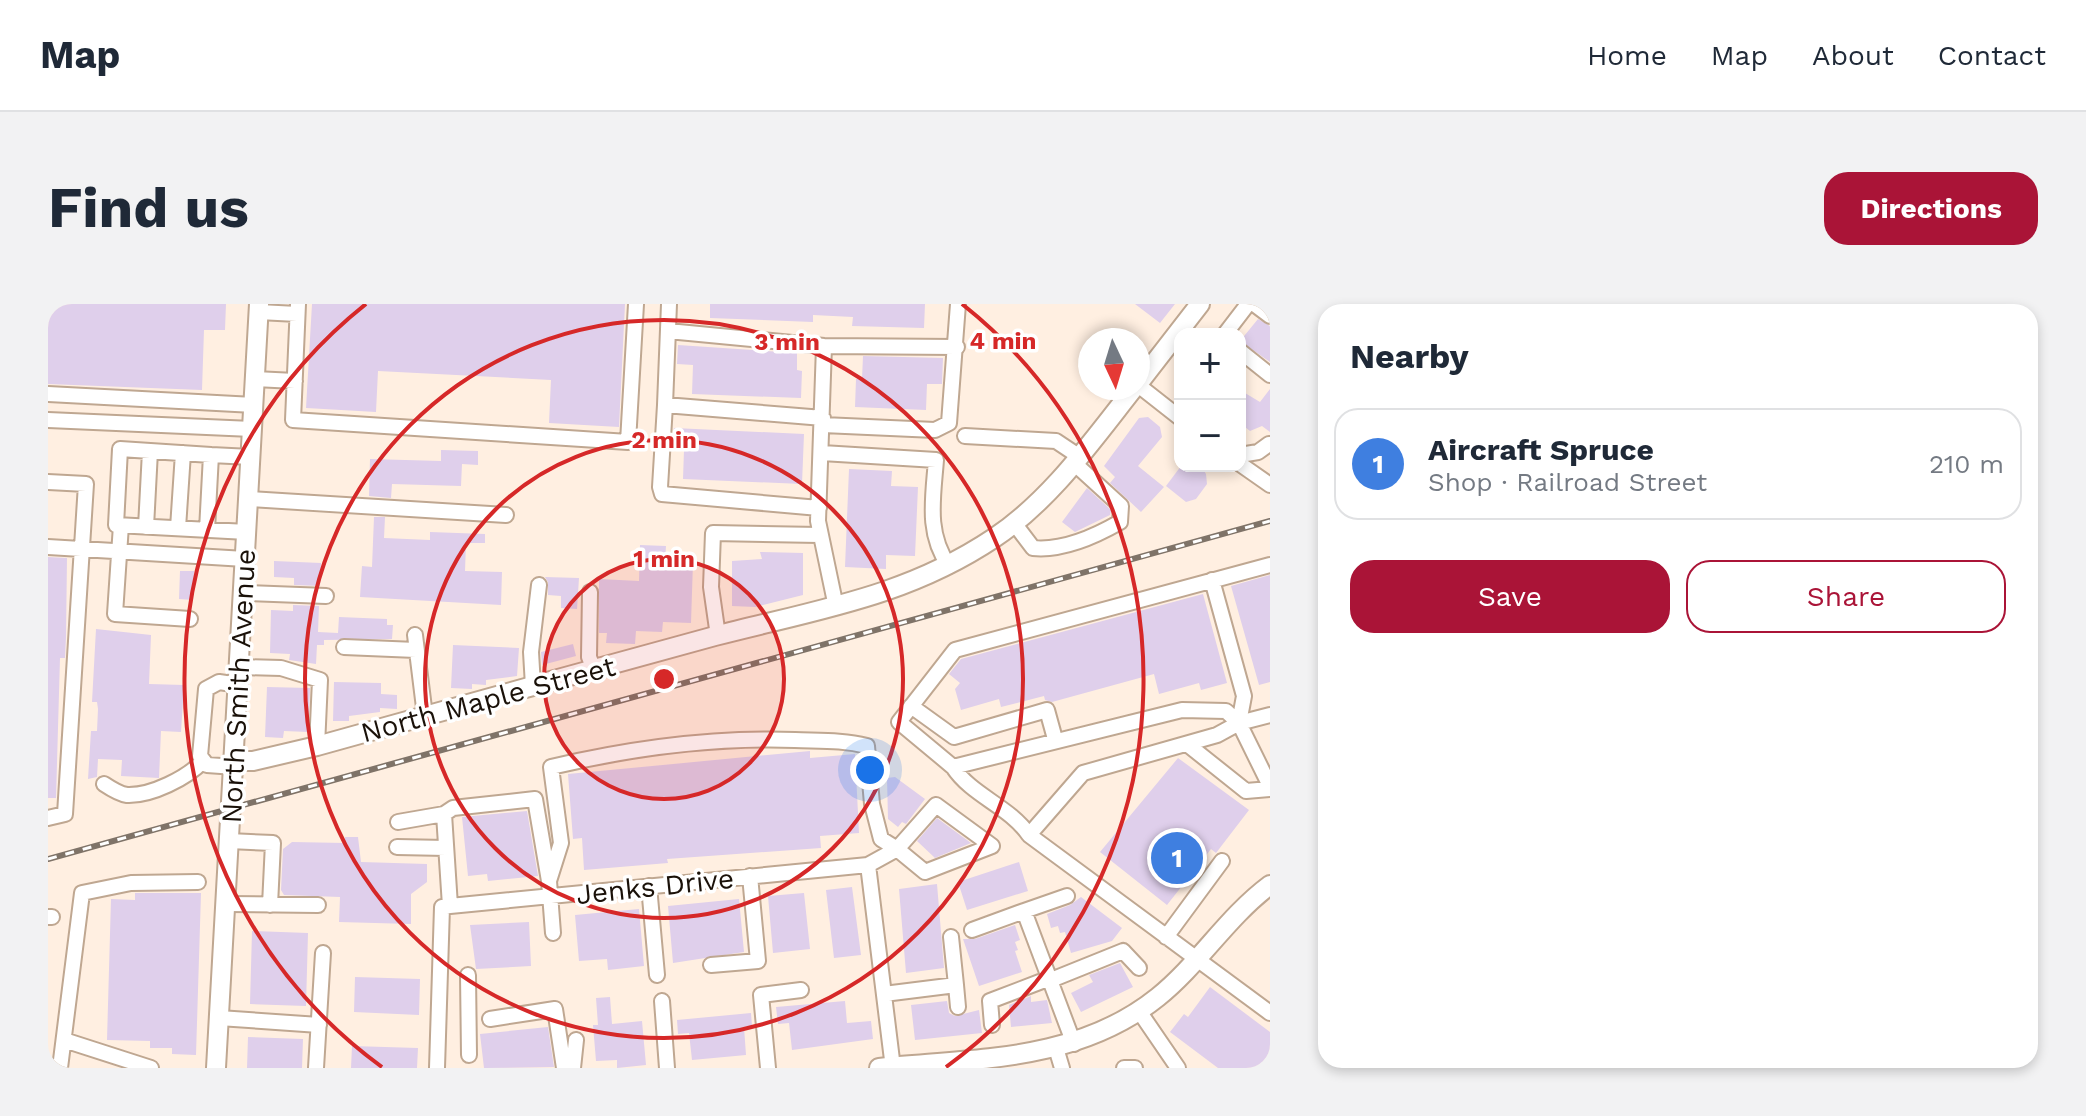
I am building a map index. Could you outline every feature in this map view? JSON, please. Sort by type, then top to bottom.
[{"type":"main road","name":"North Maple Street","points":[[1150,368],[1200,304]]},
{"type":"main road","name":"North Smith Avenue","points":[[216,1068],[259,308]]},
{"type":"main road","name":"North Maple Street","points":[[235,764],[317,746],[718,636],[836,607],[916,582],[949,566],[1014,523],[1078,460],[1125,400]]},
{"type":"main road","points":[[888,1068],[1065,1046],[1112,1028],[1160,996],[1249,901],[1270,885]]},
{"type":"street","points":[[259,308],[298,309],[293,420],[628,442],[636,304]]},
{"type":"street","points":[[669,304],[662,494],[819,508]]},
{"type":"street","points":[[665,405],[823,422],[943,427],[949,423],[958,304]]},
{"type":"street","points":[[1230,328],[1251,304],[1270,316]]},
{"type":"street","points":[[668,331],[824,346],[957,347]]},
{"type":"street","points":[[824,346],[819,535],[836,607]]},
{"type":"street","points":[[1246,356],[1270,375]]},
{"type":"street","points":[[255,379],[295,381]]},
{"type":"street","points":[[48,394],[254,405]]},
{"type":"street","points":[[1150,395],[1174,413]]},
{"type":"street","points":[[120,425],[121,397]]},
{"type":"street","points":[[48,420],[252,429]]},
{"type":"street","points":[[965,436],[1056,441],[1121,506],[1120,522],[1073,543],[1046,549],[1033,548],[1014,523]]},
{"type":"street","points":[[1246,454],[1258,452],[1269,444]]},
{"type":"street","points":[[247,532],[116,525],[120,449],[251,457]]},
{"type":"street","points":[[146,527],[150,451]]},
{"type":"street","points":[[178,528],[183,453]]},
{"type":"street","points":[[822,453],[936,460],[931,516],[936,547],[949,566]]},
{"type":"street","points":[[207,530],[211,455]]},
{"type":"street","points":[[1246,468],[1270,485]]},
{"type":"street","points":[[48,482],[86,484],[65,814],[48,818]]},
{"type":"street","points":[[249,499],[506,515]]},
{"type":"street","points":[[121,525],[115,614],[190,619]]},
{"type":"street","points":[[718,636],[711,587],[713,533],[819,535]]},
{"type":"street","points":[[48,547],[245,559]]},
{"type":"street","points":[[1187,744],[1246,791],[1270,787],[1262,754],[1226,711],[1182,710],[959,764],[899,722],[955,650],[1270,565]]},
{"type":"street","points":[[1212,580],[1244,696],[1239,723]]},
{"type":"street","points":[[533,686],[531,652],[539,585]]},
{"type":"street","points":[[590,592],[589,657],[594,670]]},
{"type":"street","points":[[244,593],[326,596]]},
{"type":"street","points":[[344,647],[415,642],[425,716]]},
{"type":"street","points":[[235,764],[207,765],[200,756],[206,689],[239,676],[281,668],[320,680],[317,746]]},
{"type":"street","points":[[911,706],[954,737],[962,780],[1017,817],[1029,835],[1270,1013]]},
{"type":"street","points":[[954,737],[1047,710],[1055,739]]},
{"type":"street","points":[[1029,835],[1083,773],[1217,735],[1239,723],[1270,715]]},
{"type":"street","points":[[549,881],[561,843],[551,767],[657,745],[843,740],[867,746],[872,804],[881,839],[897,849],[925,872],[992,846],[936,805],[897,849],[868,865],[884,994],[888,1068]]},
{"type":"street","points":[[104,784],[126,795],[139,793],[191,774],[203,761]]},
{"type":"street","points":[[398,822],[444,814],[453,808],[535,799],[549,881],[553,933]]},
{"type":"street","points":[[437,1068],[446,907],[444,814]]},
{"type":"street","points":[[229,841],[273,843],[270,905]]},
{"type":"street","points":[[397,847],[446,848]]},
{"type":"street","points":[[1166,937],[1222,861]]},
{"type":"street","name":"Jenks Drive","points":[[446,907],[868,865]]},
{"type":"street","points":[[711,965],[758,961],[750,876]]},
{"type":"street","points":[[60,1068],[82,893],[131,883],[198,882]]},
{"type":"street","points":[[649,886],[657,975]]},
{"type":"street","points":[[972,930],[1067,896]]},
{"type":"street","points":[[226,904],[318,905]]},
{"type":"street","points":[[1024,911],[1050,979],[1065,1046],[1062,1068]]},
{"type":"street","points":[[951,937],[958,1007]]},
{"type":"street","points":[[992,1025],[990,1001],[1123,951],[1139,968]]},
{"type":"street","points":[[316,1068],[323,953]]},
{"type":"street","points":[[468,975],[469,1055]]},
{"type":"street","points":[[884,994],[956,985]]},
{"type":"street","points":[[768,1068],[761,995],[801,990]]},
{"type":"street","points":[[662,1001],[667,1068]]},
{"type":"street","points":[[439,1007],[469,1006]]},
{"type":"street","points":[[490,1019],[555,1009],[564,1068]]},
{"type":"street","points":[[1139,1011],[1178,1068]]},
{"type":"street","points":[[219,1018],[319,1025]]},
{"type":"street","points":[[64,1040],[151,1068]]},
{"type":"street","points":[[573,1068],[576,1040]]},
{"type":"street","points":[[1124,1068],[1135,1068]]},
{"type":"building","points":[[48,304],[226,304],[225,330],[204,330],[202,390],[48,384]]},
{"type":"building","points":[[312,304],[625,304],[619,427],[549,423],[551,380],[378,371],[376,412],[306,408]]},
{"type":"building","points":[[710,304],[925,304],[924,328],[852,326],[853,317],[813,315],[813,322],[710,318]]},
{"type":"building","points":[[1135,304],[1175,304],[1160,323]]},
{"type":"building","points":[[1258,319],[1270,326],[1270,362],[1246,345],[1246,334]]},
{"type":"building","points":[[678,345],[797,353],[797,370],[802,371],[801,398],[692,394],[693,365],[677,364]]},
{"type":"building","points":[[863,356],[943,358],[942,384],[927,384],[926,410],[855,407],[856,379],[862,379]]},
{"type":"building","points":[[1270,389],[1270,432],[1262,426],[1250,431],[1246,428],[1246,394],[1260,402]]},
{"type":"building","points":[[1148,417],[1160,427],[1162,437],[1138,466],[1164,487],[1141,512],[1110,483],[1115,477],[1104,466],[1139,418]]},
{"type":"building","points":[[674,428],[804,434],[802,484],[683,479],[684,450],[672,450]]},
{"type":"building","points":[[441,450],[478,451],[478,465],[462,464],[461,486],[392,484],[391,498],[369,496],[370,459],[441,461]]},
{"type":"building","points":[[849,469],[892,471],[891,486],[918,487],[915,556],[886,555],[886,569],[845,567]]},
{"type":"building","points":[[1176,472],[1206,474],[1207,484],[1196,499],[1186,502],[1166,486]]},
{"type":"building","points":[[1087,488],[1111,510],[1110,515],[1075,532],[1062,522]]},
{"type":"building","points":[[374,517],[385,517],[384,538],[430,540],[430,532],[485,534],[485,543],[466,543],[465,571],[502,572],[501,605],[360,597],[362,566],[372,567]]},
{"type":"building","points":[[640,545],[666,546],[665,561],[693,562],[691,623],[663,622],[662,632],[636,631],[635,644],[606,643],[607,633],[599,633],[599,579],[639,581]]},
{"type":"building","points":[[760,552],[803,553],[803,595],[755,607],[732,606],[732,561],[762,559]]},
{"type":"building","points":[[48,557],[67,558],[66,637],[65,658],[60,658],[56,798],[48,798]]},
{"type":"building","points":[[274,561],[321,563],[320,586],[294,585],[294,578],[274,577]]},
{"type":"building","points":[[180,571],[194,571],[193,600],[179,599]]},
{"type":"building","points":[[1270,575],[1270,682],[1259,685],[1231,586]]},
{"type":"building","points":[[545,577],[579,578],[577,609],[561,608],[561,596],[548,595]]},
{"type":"building","points":[[1203,594],[1227,683],[1201,690],[1199,683],[1159,694],[1154,674],[1052,702],[1045,700],[1044,696],[1001,707],[999,699],[961,710],[955,689],[960,683],[949,674],[961,659]]},
{"type":"building","points":[[293,605],[319,606],[318,632],[338,633],[339,617],[387,619],[387,625],[393,625],[392,639],[324,640],[324,645],[317,645],[316,664],[289,660],[290,654],[270,653],[271,610],[293,611]]},
{"type":"building","points":[[96,629],[151,635],[149,684],[184,685],[181,732],[161,731],[159,778],[121,776],[122,760],[98,759],[97,777],[88,779],[91,731],[97,731],[97,702],[92,702]]},
{"type":"building","points":[[573,644],[576,656],[542,665],[541,652]]},
{"type":"building","points":[[453,645],[519,648],[517,676],[486,680],[486,685],[472,684],[472,689],[451,688]]},
{"type":"building","points":[[334,682],[381,683],[381,694],[397,695],[397,709],[380,708],[380,712],[349,716],[349,721],[333,721]]},
{"type":"building","points":[[267,687],[310,688],[308,732],[284,731],[283,738],[265,737]]},
{"type":"building","points":[[810,751],[810,758],[855,754],[859,833],[820,836],[821,848],[667,859],[668,863],[584,870],[582,838],[573,839],[568,774]]},
{"type":"building","points":[[1178,758],[1249,810],[1216,853],[1211,849],[1167,905],[1100,852]]},
{"type":"building","points":[[895,777],[925,799],[906,824],[902,822],[898,827],[888,819],[887,778]]},
{"type":"building","points":[[527,811],[538,876],[488,881],[487,874],[468,876],[462,817]]},
{"type":"building","points":[[937,818],[971,843],[935,858],[917,841]]},
{"type":"building","points":[[345,837],[358,837],[361,862],[427,864],[427,882],[411,894],[411,924],[339,922],[340,897],[284,895],[281,890],[283,849],[292,842],[345,843]]},
{"type":"building","points":[[1019,862],[1028,891],[967,910],[958,882]]},
{"type":"building","points":[[937,884],[944,968],[906,973],[899,889]]},
{"type":"building","points":[[852,887],[861,955],[834,958],[826,890]]},
{"type":"building","points":[[135,893],[201,893],[196,1055],[172,1054],[172,1048],[150,1048],[150,1041],[107,1040],[111,899],[135,900]]},
{"type":"building","points":[[804,893],[810,949],[773,953],[768,896]]},
{"type":"building","points":[[1081,897],[1122,928],[1112,941],[1071,953],[1065,932],[1060,933],[1058,926],[1051,928],[1047,914]]},
{"type":"building","points":[[739,899],[744,952],[673,963],[668,906]]},
{"type":"building","points":[[639,909],[644,966],[608,970],[607,959],[579,961],[575,915]]},
{"type":"building","points":[[529,922],[531,966],[476,969],[470,925]]},
{"type":"building","points":[[1015,925],[1020,940],[1015,942],[1018,950],[1015,951],[1022,972],[979,986],[963,939],[975,939]]},
{"type":"building","points":[[252,931],[308,933],[306,1006],[250,1004]]},
{"type":"building","points":[[1120,963],[1133,987],[1081,1012],[1071,993],[1093,982],[1089,975]]},
{"type":"building","points":[[355,977],[420,979],[419,1015],[354,1012]]},
{"type":"building","points":[[1210,987],[1270,1032],[1270,1068],[1218,1068],[1170,1032],[1184,1014],[1188,1017]]},
{"type":"building","points":[[1031,996],[1031,1002],[1047,1000],[1052,1023],[1011,1027],[1009,1005]]},
{"type":"building","points":[[610,997],[612,1024],[642,1021],[646,1065],[617,1068],[617,1060],[596,1061],[593,1025],[598,1025],[596,998]]},
{"type":"building","points":[[845,1001],[847,1023],[871,1021],[873,1039],[792,1050],[789,1023],[778,1024],[776,1007]]},
{"type":"building","points":[[947,1001],[949,1013],[955,1016],[979,1010],[982,1033],[915,1040],[911,1005]]},
{"type":"building","points":[[751,1013],[752,1026],[744,1027],[746,1055],[692,1060],[689,1033],[678,1034],[677,1020]]},
{"type":"building","points":[[548,1027],[554,1067],[484,1068],[480,1034]]},
{"type":"building","points":[[248,1037],[303,1039],[302,1068],[247,1068]]},
{"type":"building","points":[[352,1046],[418,1048],[417,1068],[351,1068]]},
{"type":"railway","points":[[48,859],[1270,521]]},
{"type":"place","name":"Aircraft Spruce","points":[[1177,858]]}]
